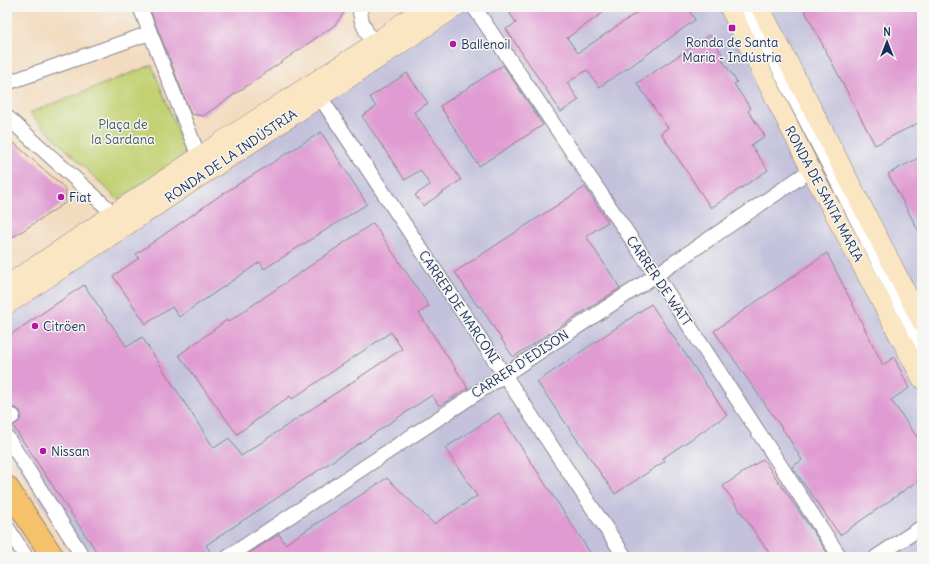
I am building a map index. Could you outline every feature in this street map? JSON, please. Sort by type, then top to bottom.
[{"type":"main road","points":[[7,487],[53,557]]},
{"type":"street","points":[[140,7],[199,157]]},
{"type":"street","points":[[360,7],[363,25],[373,44]]},
{"type":"street","name":"RONDA DE LA INDÚSTRIA","points":[[7,285],[227,138],[373,44],[424,7]]},
{"type":"street","name":"RONDA DE LA INDÚSTRIA","points":[[7,305],[456,7]]},
{"type":"street","name":"CARRER DE WATT","points":[[474,7],[656,274],[840,557]]},
{"type":"street","name":"RONDA DE SANTA MARIA","points":[[729,7],[811,170],[922,379]]},
{"type":"street","name":"RONDA DE SANTA MARIA","points":[[745,7],[771,53],[922,346]]},
{"type":"street","name":"RONDA DE SANTA MARIA","points":[[760,7],[922,323]]},
{"type":"street","points":[[7,83],[150,33]]},
{"type":"street","name":"CARRER DE MARCONI","points":[[320,97],[625,557]]},
{"type":"street","points":[[7,117],[114,214]]},
{"type":"street","name":"CARRER D'EDISON","points":[[228,557],[811,170]]},
{"type":"street","points":[[7,437],[12,455],[73,551],[83,557]]},
{"type":"street","points":[[876,557],[922,526]]},
{"type":"street","points":[[7,527],[26,557]]},
{"type":"shaded area","points":[[449,7],[922,7],[922,557],[76,557],[7,449],[7,313]]},
{"type":"green space","name":"Plaça de la Sardana","points":[[152,65],[186,153],[118,200],[29,113]]},
{"type":"building","points":[[149,7],[348,7],[335,25],[203,116],[191,114]]},
{"type":"building","points":[[506,7],[611,7],[567,38],[578,53],[645,7],[688,7],[695,20],[599,87],[587,70],[567,83],[579,100],[561,112],[506,29],[516,23]]},
{"type":"building","points":[[803,7],[917,7],[922,17],[922,121],[875,145]]},
{"type":"building","points":[[710,35],[723,56],[721,58],[737,82],[734,84],[751,109],[748,111],[765,136],[751,145],[768,170],[711,208],[661,133],[668,128],[637,83]]},
{"type":"building","points":[[503,65],[543,125],[479,166],[440,106]]},
{"type":"building","points":[[407,73],[428,103],[414,112],[461,180],[423,206],[415,195],[430,185],[420,170],[405,180],[362,116],[376,107],[370,97]]},
{"type":"building","points":[[321,132],[367,204],[264,269],[260,262],[179,317],[172,307],[146,324],[113,276],[139,258],[136,254],[218,197]]},
{"type":"building","points":[[7,137],[66,189],[65,203],[7,241]]},
{"type":"building","points":[[922,156],[922,237],[888,174]]},
{"type":"building","points":[[585,187],[608,222],[586,236],[620,288],[513,357],[480,306],[478,307],[455,272]]},
{"type":"building","points":[[373,223],[429,306],[419,313],[468,388],[439,406],[432,395],[206,545],[211,553],[205,557],[100,557],[13,426],[20,420],[21,415],[20,411],[16,408],[7,410],[7,337],[84,285],[127,347],[142,337],[214,448],[229,438],[241,456],[402,349],[391,332],[292,399],[290,396],[237,434],[179,355],[227,320],[228,322]]},
{"type":"building","points":[[827,253],[883,365],[894,357],[909,388],[891,400],[922,444],[922,478],[840,535],[792,467],[802,460],[788,437],[714,331]]},
{"type":"building","points":[[651,304],[727,415],[663,458],[665,461],[615,494],[537,382]]},
{"type":"building","points":[[499,413],[593,557],[243,557],[279,534],[285,544],[387,478],[434,524],[477,496],[445,448]]},
{"type":"building","points":[[763,459],[830,557],[772,557],[723,486]]},
{"type":"place","name":"Ronda de Santa Maria - Indústria","points":[[732,28]]},
{"type":"place","name":"Ballenoil","points":[[453,44]]},
{"type":"place","name":"Fiat","points":[[61,197]]},
{"type":"place","name":"Citröen","points":[[35,326]]},
{"type":"place","name":"Nissan","points":[[43,451]]}]
